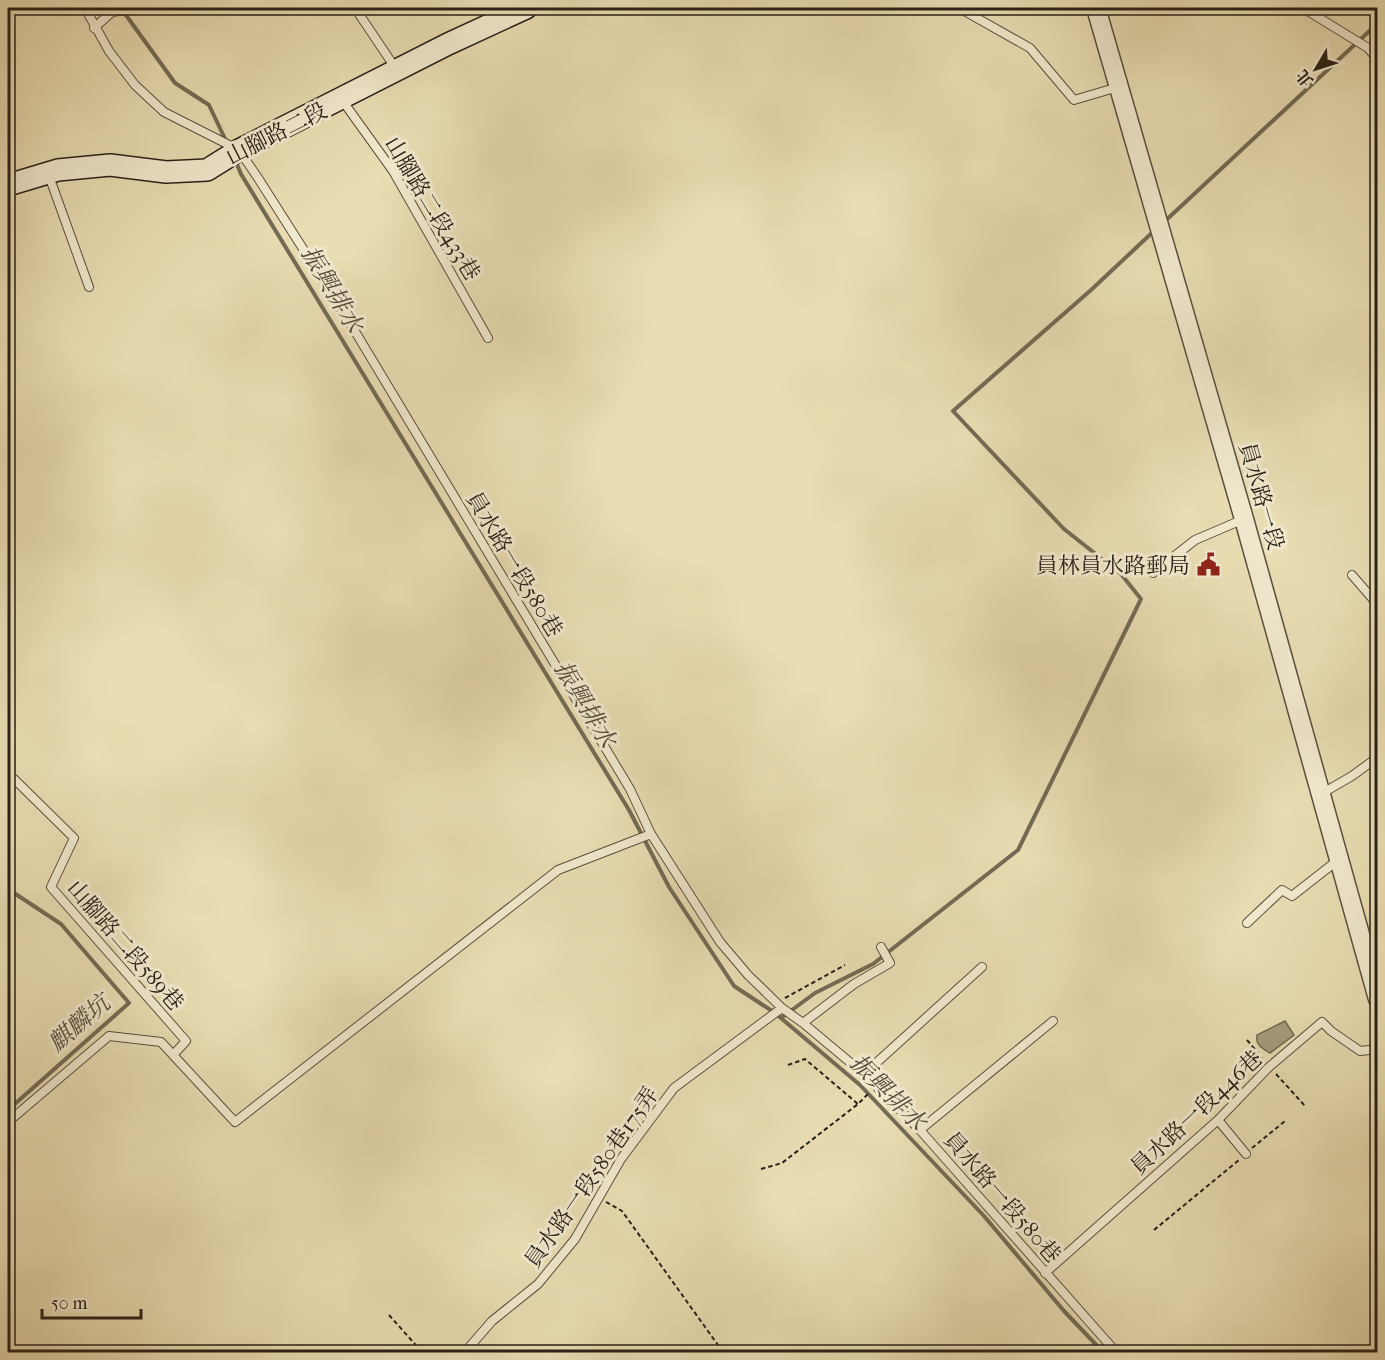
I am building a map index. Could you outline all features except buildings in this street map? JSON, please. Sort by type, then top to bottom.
[{"type":"main road","name":"山腳路二段","points":[[8,185],[58,170],[110,165],[166,172],[207,170],[239,150],[526,8]]},
{"type":"street","name":"員水路一段","points":[[1096,8],[1244,519],[1377,999]]},
{"type":"lane","points":[[86,8],[94,28],[109,51],[135,85],[164,112],[239,150]]},
{"type":"lane","points":[[94,28],[112,12],[136,8]]},
{"type":"lane","points":[[355,8],[397,71]]},
{"type":"lane","points":[[959,8],[1030,48],[1074,100],[1120,87]]},
{"type":"lane","points":[[1303,8],[1368,48],[1377,60]]},
{"type":"lane","name":"山腳路二段433巷","points":[[342,100],[393,171],[488,338]]},
{"type":"lane","name":"員水路一段580巷","points":[[239,150],[347,318],[630,789],[651,834],[720,942],[748,975],[779,1005],[864,1074],[920,1130],[1116,1353]]},
{"type":"lane","points":[[48,173],[89,287]]},
{"type":"lane","points":[[1153,573],[1196,540],[1244,519]]},
{"type":"lane","points":[[1352,575],[1377,605]]},
{"type":"lane","points":[[1320,795],[1377,758]]},
{"type":"lane","name":"山腳路二段589巷","points":[[8,773],[74,838],[51,887],[186,1041],[173,1055]]},
{"type":"lane","points":[[8,1117],[109,1036],[161,1042],[235,1122],[558,870],[651,834]]},
{"type":"lane","points":[[1247,923],[1282,891],[1292,896],[1339,859]]},
{"type":"lane","points":[[803,1023],[854,984],[890,963],[881,947]]},
{"type":"lane","points":[[864,1074],[982,967]]},
{"type":"lane","name":"員水路一段580巷175弄","points":[[465,1353],[492,1321],[538,1284],[575,1239],[621,1159],[674,1088],[779,1005]]},
{"type":"lane","points":[[920,1130],[1053,1021]]},
{"type":"lane","name":"員水路一段446巷","points":[[1046,1273],[1218,1120],[1269,1066],[1322,1022],[1360,1051],[1377,1049]]},
{"type":"lane","points":[[1218,1120],[1246,1154]]},
{"type":"path","points":[[779,1005],[845,965]]},
{"type":"path","points":[[1246,1040],[1305,1106]]},
{"type":"path","points":[[788,1065],[805,1059],[858,1104]]},
{"type":"path","points":[[761,1169],[782,1163],[858,1104],[876,1086]]},
{"type":"path","points":[[1154,1230],[1285,1121]]},
{"type":"path","points":[[599,1197],[622,1211],[723,1353]]},
{"type":"path","points":[[389,1315],[422,1353]]},
{"type":"shaded area","points":[[1285,1021],[1294,1035],[1270,1053],[1260,1046],[1257,1035]]},
{"type":"waterway","name":"振興排水","points":[[123,11],[175,83],[209,105],[226,141]]},
{"type":"waterway","points":[[1163,223],[1378,23]]},
{"type":"waterway","name":"振興排水","points":[[236,162],[241,174],[629,810],[669,887],[734,986],[775,1013],[860,1085],[984,1216],[1064,1311],[1103,1352]]},
{"type":"waterway","points":[[781,1018],[815,993],[873,964],[1018,850],[1141,599],[1121,574],[1064,529],[953,411],[1091,290],[1155,230]]},
{"type":"waterway","name":"麒麟坑","points":[[8,889],[61,924],[129,1003],[8,1110]]},
{"type":"place","name":"員林員水路郵局","points":[[1208,565]]}]
